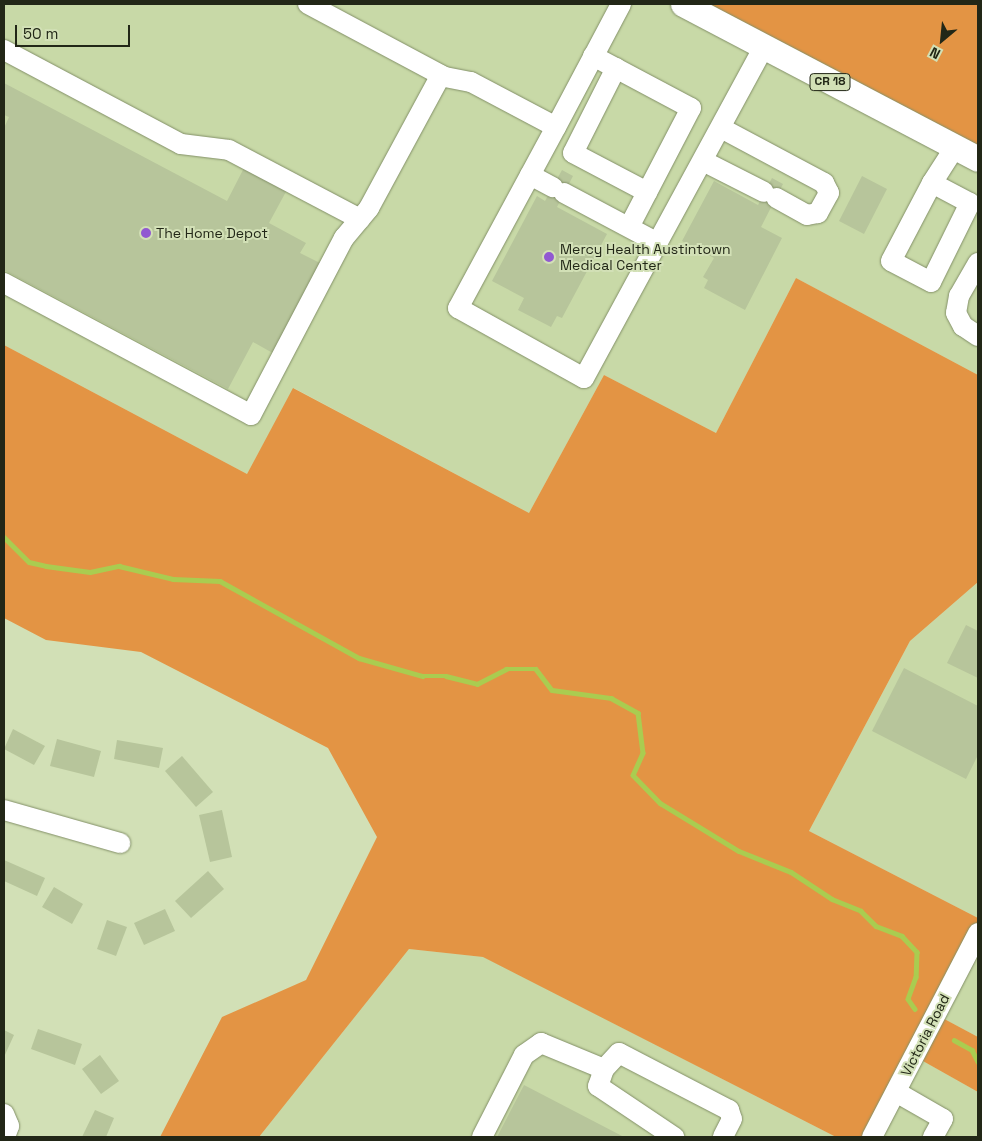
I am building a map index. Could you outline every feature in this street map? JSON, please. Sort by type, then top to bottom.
[{"type":"main road","name":"CR 18","points":[[683,4],[978,159]]},
{"type":"street","points":[[308,4],[441,75],[471,82],[556,127]]},
{"type":"street","points":[[621,4],[458,308],[584,378],[764,48]]},
{"type":"street","points":[[4,50],[181,144],[229,150],[360,219]]},
{"type":"street","points":[[593,56],[691,108],[629,227]]},
{"type":"street","points":[[616,68],[572,153],[647,192]]},
{"type":"street","points":[[4,283],[251,415],[344,238],[360,219],[441,75]]},
{"type":"street","points":[[703,161],[807,215],[818,213],[829,193],[824,183],[721,128]]},
{"type":"street","points":[[932,183],[970,203],[931,282],[891,261],[932,183],[954,147]]},
{"type":"street","points":[[530,175],[658,243]]},
{"type":"street","points":[[978,263],[959,296],[956,313],[963,326],[978,336]]},
{"type":"street","points":[[4,810],[120,843]]},
{"type":"street","name":"Victoria Road","points":[[872,1137],[978,933]]},
{"type":"street","points":[[482,1137],[533,1045],[541,1043],[604,1069]]},
{"type":"street","points":[[674,1137],[598,1086],[604,1069],[619,1053],[729,1110],[732,1119],[723,1137]]},
{"type":"street","points":[[896,1092],[943,1119],[933,1137]]},
{"type":"street","points":[[4,1114],[9,1126],[5,1137]]},
{"type":"shaded area","points":[[4,4],[683,4],[978,159],[978,375],[796,278],[716,433],[604,375],[529,513],[294,388],[247,474],[4,345]]},
{"type":"shaded area","points":[[683,4],[978,4],[978,159]]},
{"type":"shaded area","points":[[796,278],[978,375],[978,582],[910,641],[809,831],[978,918],[978,933],[935,1014],[978,1037],[978,1092],[914,1056],[871,1137],[836,1137],[483,957],[409,949],[259,1137],[160,1137],[222,1017],[306,980],[377,837],[328,748],[141,652],[46,640],[4,618],[4,345],[247,474],[293,388],[529,513],[604,375],[716,433]]},
{"type":"shaded area","points":[[978,582],[978,918],[809,831],[910,641]]},
{"type":"shaded area","points":[[978,933],[978,1037],[935,1014]]},
{"type":"shaded area","points":[[409,949],[484,957],[836,1137],[259,1137]]},
{"type":"shaded area","points":[[914,1056],[978,1092],[978,1137],[872,1137]]},
{"type":"building","name":"The Home Depot","points":[[4,83],[227,201],[245,166],[288,188],[269,223],[306,243],[300,253],[326,266],[278,356],[253,342],[228,389],[4,270],[4,128],[9,117],[4,115]]},
{"type":"building","name":"Mercy Health Austintown Medical Center","points":[[562,170],[573,176],[557,207],[607,234],[562,318],[557,316],[551,327],[518,310],[524,298],[492,281],[537,196],[545,201]]},
{"type":"building","points":[[862,176],[887,189],[864,234],[839,221]]},
{"type":"building","points":[[772,178],[783,184],[761,227],[782,238],[745,310],[704,288],[708,280],[703,277],[714,258],[682,241],[714,181],[758,205]]},
{"type":"building","points":[[966,625],[978,631],[978,678],[947,663]]},
{"type":"building","points":[[904,668],[978,706],[978,755],[966,779],[872,731]]},
{"type":"building","points":[[13,729],[45,746],[34,765],[4,749]]},
{"type":"building","points":[[57,739],[101,751],[94,777],[50,766]]},
{"type":"building","points":[[117,740],[163,748],[159,768],[114,759]]},
{"type":"building","points":[[182,756],[213,792],[196,807],[165,771]]},
{"type":"building","points":[[222,810],[232,857],[210,862],[199,815]]},
{"type":"building","points":[[4,860],[45,878],[37,896],[4,881]]},
{"type":"building","points":[[208,871],[224,889],[191,918],[175,901]]},
{"type":"building","points":[[54,887],[83,904],[72,924],[42,907]]},
{"type":"building","points":[[165,909],[175,931],[144,945],[134,923]]},
{"type":"building","points":[[107,920],[127,927],[116,956],[97,949]]},
{"type":"building","points":[[38,1029],[82,1044],[75,1065],[31,1049]]},
{"type":"building","points":[[4,1030],[14,1035],[4,1057]]},
{"type":"building","points":[[100,1055],[119,1081],[101,1094],[82,1069]]},
{"type":"building","points":[[524,1085],[624,1137],[497,1137]]},
{"type":"building","points":[[95,1110],[114,1118],[106,1137],[82,1137]]},
{"type":"waterway","points":[[4,537],[29,562],[46,566],[90,572],[119,566],[173,579],[220,581],[359,658],[422,676],[446,676],[477,684],[506,669],[536,669],[552,690],[611,698],[638,713],[643,753],[633,775],[660,803],[739,851],[791,872],[832,899],[861,911],[876,926],[902,936],[917,952],[916,977],[908,999],[915,1009]]},
{"type":"waterway","points":[[954,1040],[972,1050],[978,1062]]},
{"type":"place","name":"The Home Depot","points":[[146,233]]},
{"type":"place","name":"Mercy Health Austintown Medical Center","points":[[549,257]]}]
